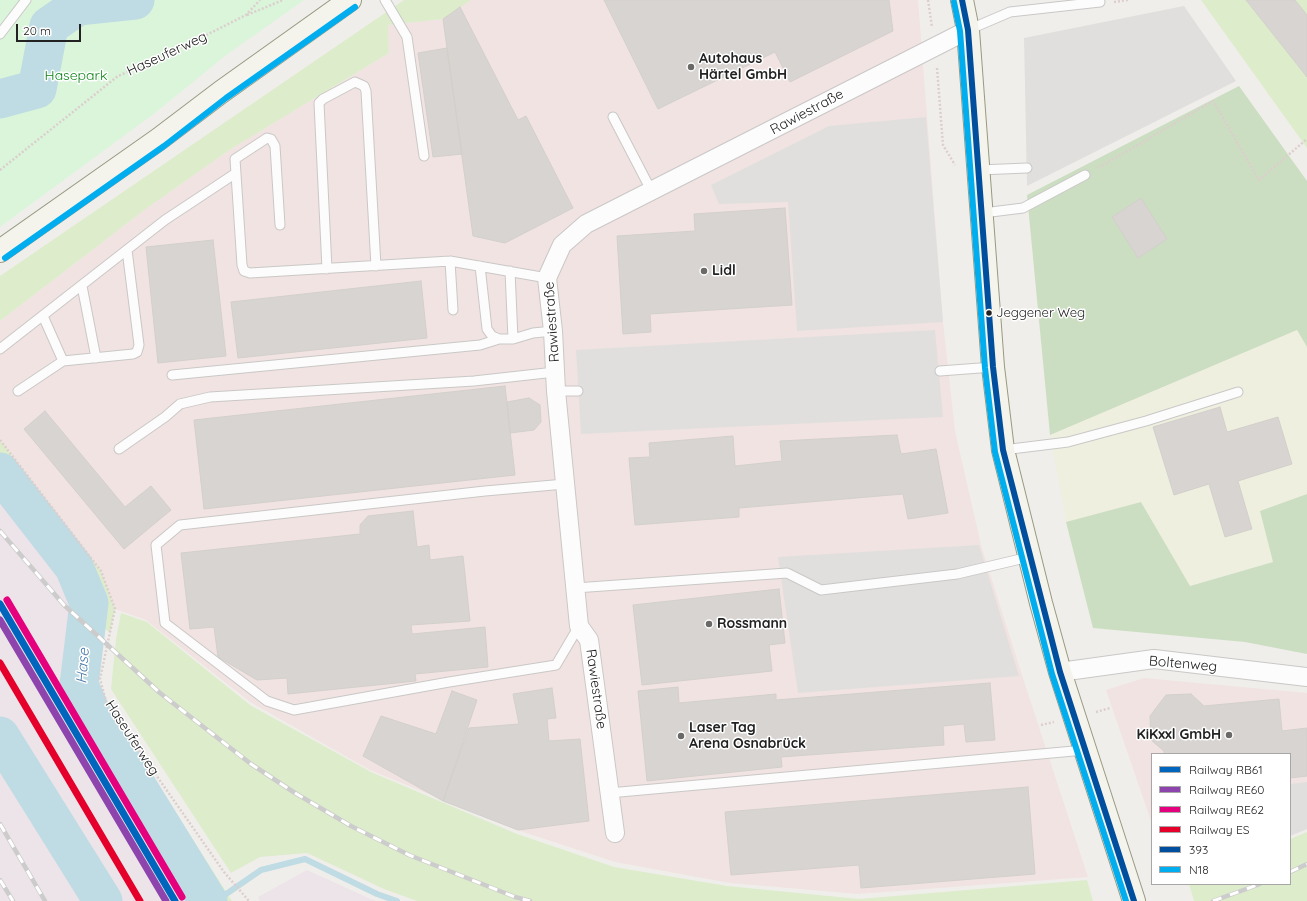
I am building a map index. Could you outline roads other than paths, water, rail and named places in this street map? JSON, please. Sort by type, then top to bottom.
[{"type":"main road","points":[[0,251],[159,139],[221,92],[350,0]]},
{"type":"main road","points":[[962,0],[968,30],[983,213],[992,367],[1003,450],[1029,557],[1060,672],[1134,901]]},
{"type":"main road","points":[[968,30],[971,0]]},
{"type":"street","name":"Rawiestraße","points":[[615,833],[589,640],[579,626],[556,391],[553,331],[547,278],[562,245],[586,224],[652,192],[968,30]]},
{"type":"street","name":"Boltenweg","points":[[1060,672],[1154,659],[1307,677]]},
{"type":"lane","points":[[0,34],[26,0]]},
{"type":"lane","points":[[386,0],[406,37],[424,156]]},
{"type":"lane","points":[[968,30],[1010,12],[1100,2]]},
{"type":"lane","points":[[327,269],[319,103],[323,99],[355,82],[364,86],[366,91],[376,266]]},
{"type":"lane","points":[[613,117],[652,192]]},
{"type":"lane","points":[[280,225],[275,146],[271,139],[267,138],[236,157],[242,265],[244,271],[250,273],[450,261],[547,278]]},
{"type":"lane","points":[[979,170],[1027,168]]},
{"type":"lane","points":[[0,349],[165,220],[236,173]]},
{"type":"lane","points":[[983,213],[1023,208],[1086,175]]},
{"type":"lane","points":[[18,391],[64,361],[133,354],[137,352],[138,348],[127,250]]},
{"type":"lane","points":[[450,261],[453,310]]},
{"type":"lane","points":[[480,266],[487,329],[492,336],[499,339]]},
{"type":"lane","points":[[510,271],[513,339]]},
{"type":"lane","points":[[82,286],[96,358]]},
{"type":"lane","points":[[43,316],[64,361]]},
{"type":"lane","points":[[172,375],[480,345],[499,339],[513,339],[533,333],[553,331]]},
{"type":"lane","points":[[940,371],[992,367]]},
{"type":"lane","points":[[119,449],[165,417],[180,404],[210,397],[474,380],[555,372]]},
{"type":"lane","points":[[556,391],[578,391]]},
{"type":"lane","points":[[1003,450],[1068,442],[1146,421],[1238,392]]},
{"type":"lane","points":[[565,484],[180,524],[156,546],[165,623],[267,700],[294,710],[449,682],[556,665],[579,626]]},
{"type":"lane","points":[[575,588],[787,573],[821,590],[957,574],[1029,557]]},
{"type":"lane","points":[[609,792],[1086,750]]},
{"type":"waterway","name":"Hase","points":[[0,99],[37,89],[49,26],[78,6],[135,0]]},
{"type":"waterway","name":"Hase","points":[[0,472],[74,567],[89,603],[79,685],[90,710],[208,901]]},
{"type":"waterway","name":"Hase","points":[[0,736],[103,901]]},
{"type":"waterway","points":[[0,758],[10,752]]},
{"type":"waterway","points":[[216,901],[261,870],[305,859],[377,894],[397,901]]},
{"type":"railway","points":[[0,531],[64,605],[160,693],[251,764],[295,793],[351,826],[409,855],[515,897],[530,901]]},
{"type":"railway","points":[[0,824],[45,901]]},
{"type":"railway","points":[[1291,872],[1307,864]]},
{"type":"railway","points":[[0,880],[13,901]]},
{"type":"railway","points":[[1213,901],[1257,885]]},
{"type":"rail line","name":"RE62","points":[[7,600],[182,897]]},
{"type":"rail line","name":"RB61","points":[[0,604],[175,901]]},
{"type":"rail line","name":"RE60","points":[[0,620],[166,901]]},
{"type":"rail line","name":"ES","points":[[0,663],[140,901]]},
{"type":"place","name":"Autohaus Härtel GmbH","points":[[691,67]]},
{"type":"place","name":"Lidl","points":[[704,271]]},
{"type":"place","name":"Jeggener Weg","points":[[989,313]]},
{"type":"place","name":"Rossmann","points":[[709,624]]},
{"type":"place","name":"KiKxxl GmbH","points":[[1229,735]]},
{"type":"place","name":"Laser Tag Arena Osnabrück","points":[[681,736]]},
{"type":"park label","name":"Hasepark","points":[[76,76]]}]
